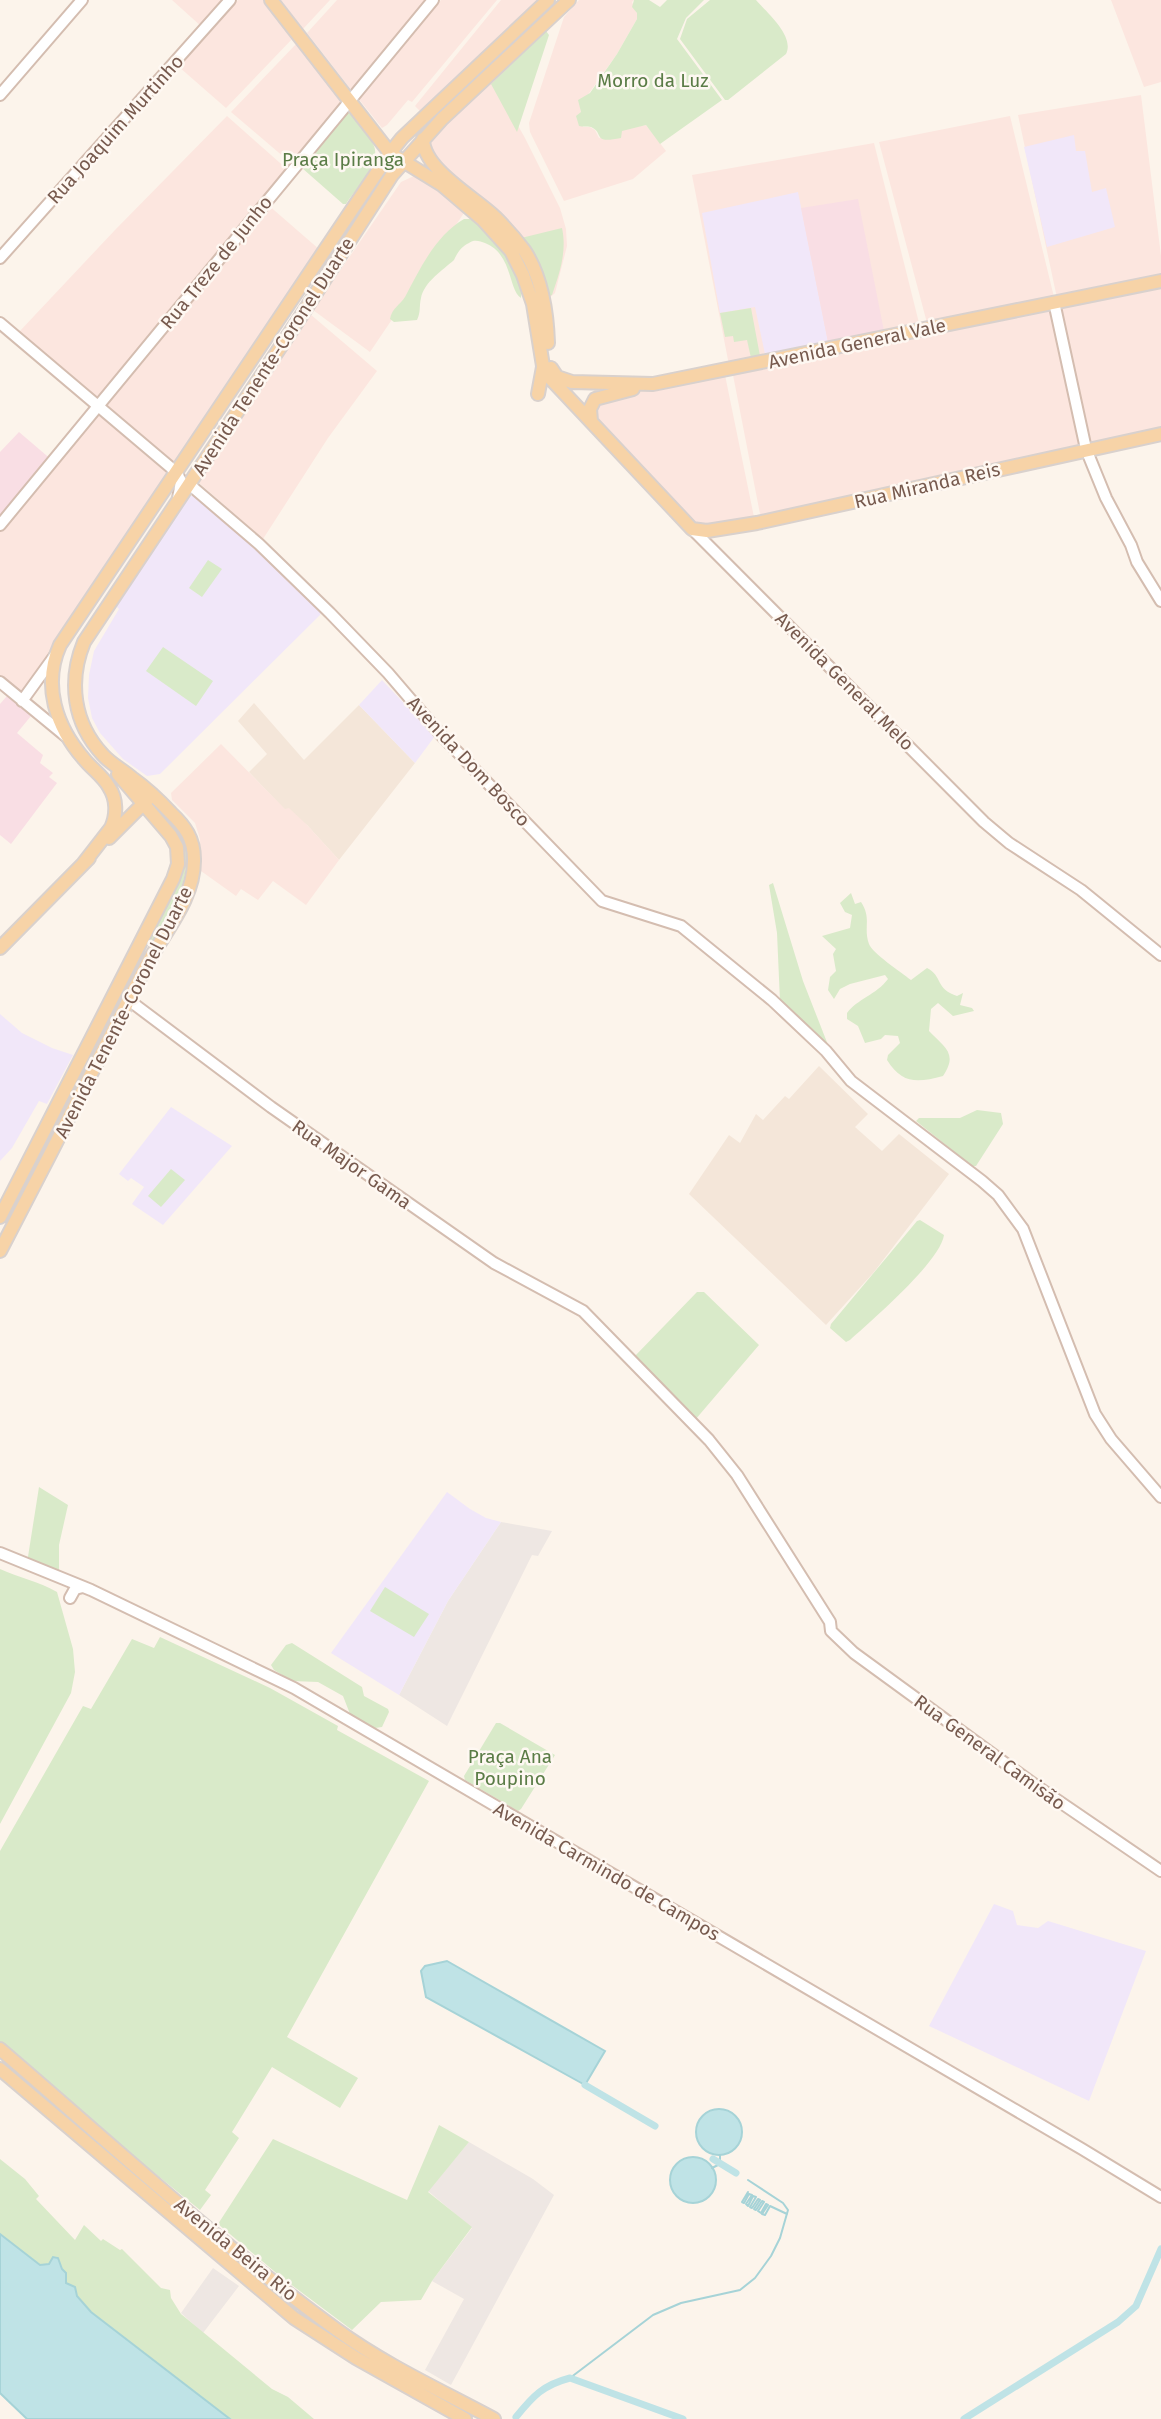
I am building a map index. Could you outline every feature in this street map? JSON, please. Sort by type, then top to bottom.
[{"type":"main road","points":[[271,0],[390,153],[442,185],[483,220],[517,261],[533,304],[550,373]]},
{"type":"main road","name":"Avenida Tenente-Coronel Duarte","points":[[83,864],[111,828],[115,804],[110,788],[69,739],[58,718],[52,674],[56,654],[82,610],[401,138],[548,0]]},
{"type":"main road","name":"Avenida Tenente-Coronel Duarte","points":[[0,1251],[130,1001],[145,967],[186,896],[195,859],[191,838],[186,829],[104,757],[86,732],[76,704],[75,671],[80,653],[92,628],[305,310],[367,212],[408,164],[423,139],[569,0]]},
{"type":"main road","points":[[423,139],[424,149],[434,165],[494,216],[525,252],[541,288],[550,373],[538,394]]},
{"type":"main road","name":"Avenida General Vale","points":[[550,373],[572,382],[653,384],[1161,281]]},
{"type":"main road","name":"Avenida General Melo","points":[[550,373],[692,529]]},
{"type":"main road","points":[[591,421],[590,409],[595,399],[653,384]]},
{"type":"main road","name":"Rua Miranda Reis","points":[[692,529],[716,530],[757,523],[1161,433]]},
{"type":"main road","points":[[0,948],[149,799]]},
{"type":"main road","name":"Avenida Tenente-Coronel Duarte","points":[[0,1217],[173,879],[178,864],[177,847],[149,799]]},
{"type":"main road","points":[[145,937],[145,967]]},
{"type":"main road","name":"Avenida Beira Rio","points":[[0,2049],[190,2212],[339,2331],[494,2419]]},
{"type":"main road","name":"Avenida Beira Rio","points":[[0,2069],[294,2318],[465,2419]]},
{"type":"main road","points":[[161,2205],[181,2216],[190,2212]]},
{"type":"main road","points":[[231,2266],[232,2259],[240,2259],[277,2283]]},
{"type":"street","points":[[0,96],[82,0]]},
{"type":"street","name":"Rua Joaquim Murtinho","points":[[0,258],[230,0]]},
{"type":"street","name":"Rua Treze de Junho","points":[[0,524],[433,0]]},
{"type":"street","points":[[1054,302],[1086,449],[1105,498],[1131,545],[1137,562],[1161,601]]},
{"type":"street","points":[[0,323],[176,472],[181,481],[178,500]]},
{"type":"street","name":"Avenida Dom Bosco","points":[[189,484],[259,544],[330,613],[388,673],[442,736],[602,901],[681,926],[772,1000],[826,1051],[851,1081],[998,1195],[1023,1228],[1095,1414],[1111,1439],[1161,1497]]},
{"type":"street","name":"Avenida General Melo","points":[[692,529],[984,822],[1009,843],[1081,890],[1161,955]]},
{"type":"street","points":[[715,552],[713,539],[716,530]]},
{"type":"street","name":"Avenida Tenente-Coronel Duarte","points":[[22,701],[56,654]]},
{"type":"street","points":[[0,682],[69,739]]},
{"type":"street","name":"Rua Major Gama","points":[[130,1001],[271,1107],[494,1263],[583,1311],[692,1421],[737,1475],[830,1622]]},
{"type":"street","name":"Avenida Carmindo de Campos","points":[[0,1553],[83,1587],[294,1688],[1161,2197]]},
{"type":"street","points":[[70,1598],[75,1589],[83,1587]]},
{"type":"street","name":"Rua General Camisão","points":[[830,1622],[831,1632],[854,1653],[1035,1785],[1161,1871]]},
{"type":"shaded area","points":[[172,0],[226,0],[202,27]]},
{"type":"shaded area","points":[[238,0],[264,0],[295,36],[226,108],[179,67]]},
{"type":"shaded area","points":[[281,0],[330,0],[303,29]]},
{"type":"shaded area","points":[[337,0],[428,0],[352,91],[307,33]]},
{"type":"shaded area","points":[[441,0],[497,0],[412,102],[408,100],[382,128],[358,98]]},
{"type":"shaded area","points":[[501,0],[543,0],[421,112],[415,106]]},
{"type":"shaded area","points":[[579,0],[634,0],[632,2],[637,13],[637,19],[617,54],[580,106],[583,127],[595,130],[599,138],[646,125],[666,151],[633,179],[564,201],[530,132],[529,123],[564,17]]},
{"type":"shaded area","points":[[1111,0],[1161,0],[1161,82],[1144,87]]},
{"type":"shaded area","points":[[298,42],[344,102],[292,164],[231,112]]},
{"type":"shaded area","points":[[492,80],[560,208],[566,229],[567,246],[555,293],[548,299],[531,258],[443,169],[425,144]]},
{"type":"shaded area","points":[[1141,95],[1161,275],[1057,298],[1018,115]]},
{"type":"shaded area","points":[[227,116],[288,170],[99,401],[19,332]]},
{"type":"shaded area","points":[[1010,116],[1054,297],[927,323],[879,142]]},
{"type":"shaded area","points":[[1074,135],[1076,151],[1085,151],[1092,192],[1106,188],[1115,227],[1047,247],[1024,147]]},
{"type":"shaded area","points":[[874,143],[920,327],[729,365],[692,175]]},
{"type":"shaded area","points":[[416,175],[429,178],[466,210],[370,352],[313,310],[401,182]]},
{"type":"shaded area","points":[[798,192],[828,342],[790,350],[766,359],[755,307],[720,313],[702,213]]},
{"type":"shaded area","points":[[858,199],[884,331],[828,342],[801,208]]},
{"type":"shaded area","points":[[267,204],[320,250],[176,467],[103,406]]},
{"type":"shaded area","points":[[1161,286],[1161,431],[1088,447],[1060,308]]},
{"type":"shaded area","points":[[1054,309],[1082,449],[761,519],[733,375]]},
{"type":"shaded area","points":[[310,314],[377,371],[328,438],[263,539],[198,482]]},
{"type":"shaded area","points":[[725,375],[755,522],[702,530],[594,418],[597,402],[601,399]]},
{"type":"shaded area","points":[[99,411],[171,472],[22,696],[0,677],[0,529]]},
{"type":"shaded area","points":[[19,432],[53,461],[0,525],[0,452]]},
{"type":"shaded area","points":[[190,496],[194,496],[256,548],[321,611],[160,774],[147,776],[123,759],[100,733],[92,718],[88,698],[89,675],[94,651],[119,609],[116,606]]},
{"type":"shaded area","points":[[382,680],[435,736],[415,763],[359,705]]},
{"type":"shaded area","points":[[7,696],[31,716],[17,733],[43,755],[40,763],[53,773],[49,777],[57,783],[11,844],[0,835],[0,704]]},
{"type":"shaded area","points":[[254,703],[304,760],[359,705],[415,763],[339,860],[307,825],[285,810],[249,772],[267,754],[238,721]]},
{"type":"shaded area","points":[[221,744],[285,809],[289,808],[307,825],[339,860],[306,905],[273,881],[258,900],[241,889],[236,896],[201,871],[200,839],[195,823],[172,800],[171,793]]},
{"type":"shaded area","points":[[0,1014],[22,1033],[73,1055],[47,1104],[39,1101],[12,1148],[0,1161]]},
{"type":"shaded area","points":[[819,1066],[868,1114],[855,1127],[882,1151],[899,1134],[949,1174],[874,1272],[826,1325],[689,1194],[729,1135],[740,1143],[756,1114],[763,1120],[785,1096],[789,1099]]},
{"type":"shaded area","points":[[171,1107],[232,1146],[163,1225],[132,1204],[144,1187],[119,1174]]},
{"type":"shaded area","points":[[447,1492],[486,1518],[501,1522],[448,1601],[399,1695],[331,1653]]},
{"type":"shaded area","points":[[501,1522],[552,1531],[538,1556],[532,1555],[447,1726],[399,1695],[448,1601]]},
{"type":"shaded area","points":[[994,1904],[1013,1911],[1017,1925],[1038,1928],[1048,1921],[1146,1951],[1089,2101],[929,2026]]},
{"type":"shaded area","points":[[469,2142],[533,2179],[554,2195],[451,2385],[425,2370],[464,2299],[432,2281],[472,2228],[428,2191]]},
{"type":"shaded area","points":[[213,2268],[239,2286],[203,2333],[181,2313]]},
{"type":"green space","name":"Morro da Luz","points":[[634,0],[649,0],[660,7],[667,0],[704,0],[686,18],[677,39],[722,100],[660,144],[646,125],[622,131],[621,138],[602,139],[595,129],[579,126],[576,116],[581,112],[578,100],[590,93],[637,19],[637,13],[632,7]]},
{"type":"green space","points":[[710,0],[756,0],[787,40],[786,54],[728,100],[725,100],[680,39],[687,19]]},
{"type":"green space","points":[[546,31],[549,35],[517,132],[491,84]]},
{"type":"green space","name":"Praça Ipiranga","points":[[347,112],[367,133],[375,153],[366,176],[346,204],[343,204],[302,168]]},
{"type":"green space","points":[[464,219],[476,222],[507,256],[518,276],[521,298],[514,288],[501,255],[485,243],[473,241],[466,244],[454,260],[426,287],[417,320],[394,322],[390,319],[392,312],[405,297],[429,254],[445,234]]},
{"type":"green space","points":[[562,228],[562,262],[552,295],[547,297],[521,238]]},
{"type":"green space","points":[[751,308],[760,356],[751,358],[747,340],[734,342],[733,336],[725,337],[720,313]]},
{"type":"green space","points":[[208,560],[222,569],[202,597],[189,588]]},
{"type":"green space","points":[[163,647],[213,681],[196,706],[146,671]]},
{"type":"green space","points":[[161,809],[181,835],[186,850],[186,865],[184,880],[172,909],[149,950],[148,939],[182,869],[158,812]]},
{"type":"green space","points":[[773,883],[803,981],[830,1050],[780,1001],[777,933],[769,885]]},
{"type":"green space","points":[[851,893],[855,904],[861,902],[864,908],[867,938],[875,952],[911,980],[927,968],[945,990],[957,996],[963,993],[960,1005],[974,1011],[953,1016],[938,1003],[931,1009],[929,1031],[947,1050],[950,1061],[943,1076],[911,1080],[898,1074],[887,1060],[888,1055],[900,1043],[898,1036],[885,1035],[881,1039],[865,1043],[858,1026],[847,1019],[851,1008],[888,979],[885,975],[850,984],[840,989],[834,999],[828,990],[830,977],[836,971],[833,954],[836,949],[822,936],[850,928],[852,915],[845,912],[840,903]]},
{"type":"green space","points":[[121,1001],[15,1210],[13,1210],[11,1208]]},
{"type":"green space","points":[[977,1110],[1001,1113],[1003,1124],[976,1166],[972,1166],[916,1121],[919,1118],[960,1118]]},
{"type":"green space","points":[[171,1169],[185,1180],[161,1207],[148,1196]]},
{"type":"green space","points":[[920,1220],[944,1235],[940,1246],[904,1290],[846,1342],[830,1328],[831,1324]]},
{"type":"green space","points":[[697,1292],[704,1292],[759,1345],[695,1420],[634,1357]]},
{"type":"green space","points":[[39,1487],[68,1505],[59,1545],[59,1577],[27,1563]]},
{"type":"green space","points":[[0,1569],[57,1592],[73,1649],[75,1672],[71,1693],[0,1824]]},
{"type":"green space","points":[[385,1587],[429,1614],[414,1637],[370,1611]]},
{"type":"green space","points":[[160,1637],[270,1688],[338,1726],[337,1730],[429,1781],[287,2037],[358,2078],[340,2108],[272,2067],[232,2132],[239,2138],[205,2190],[211,2195],[200,2210],[0,2041],[0,1851],[83,1706],[91,1709],[132,1639],[154,1648]]},
{"type":"green space","points":[[292,1643],[362,1687],[364,1696],[388,1709],[382,1727],[375,1728],[350,1714],[343,1696],[318,1682],[292,1681],[274,1670],[271,1665],[286,1645]]},
{"type":"green space","name":"Praça Ana Poupino","points":[[496,1723],[555,1755],[518,1811],[465,1780],[464,1776]]},
{"type":"green space","points":[[439,2125],[469,2142],[428,2192],[472,2227],[421,2300],[381,2302],[352,2330],[281,2277],[218,2224],[273,2139],[407,2200]]},
{"type":"green space","points":[[0,2159],[25,2179],[39,2196],[36,2199],[75,2240],[84,2225],[101,2241],[103,2239],[122,2249],[161,2288],[170,2290],[171,2298],[181,2314],[272,2389],[288,2397],[314,2419],[230,2419],[91,2312],[74,2287],[66,2283],[49,2264],[40,2265],[0,2234]]},
{"type":"water","points":[[447,1961],[605,2051],[585,2085],[426,1997],[421,1971],[425,1966]]},
{"type":"water","points":[[719,2109],[735,2116],[742,2132],[735,2148],[719,2155],[703,2148],[696,2132],[703,2116]]},
{"type":"water","points":[[693,2157],[709,2164],[716,2180],[709,2196],[693,2203],[677,2196],[670,2180],[677,2164]]},
{"type":"water","points":[[0,2234],[40,2265],[49,2264],[53,2257],[58,2258],[66,2273],[66,2283],[75,2287],[77,2296],[91,2312],[230,2419],[27,2419],[0,2393]]},
{"type":"waterway","points":[[585,2085],[655,2126]]},
{"type":"waterway","points":[[712,2168],[720,2164],[720,2155]]},
{"type":"waterway","points":[[713,2159],[736,2173]]},
{"type":"waterway","points":[[570,2378],[653,2315],[681,2303],[740,2290],[755,2278],[780,2238],[788,2210],[783,2203],[748,2180]]},
{"type":"waterway","points":[[748,2192],[742,2202],[744,2203],[749,2194],[752,2195],[746,2204],[748,2206],[753,2196],[756,2197],[750,2207],[752,2208],[758,2199],[760,2200],[754,2209],[764,2202],[758,2211],[761,2213],[766,2204],[768,2205],[762,2214],[765,2215],[770,2206],[787,2214]]},
{"type":"waterway","points":[[964,2419],[1118,2322],[1136,2306],[1161,2249]]},
{"type":"waterway","points":[[516,2417],[539,2392],[570,2378],[683,2419]]}]
